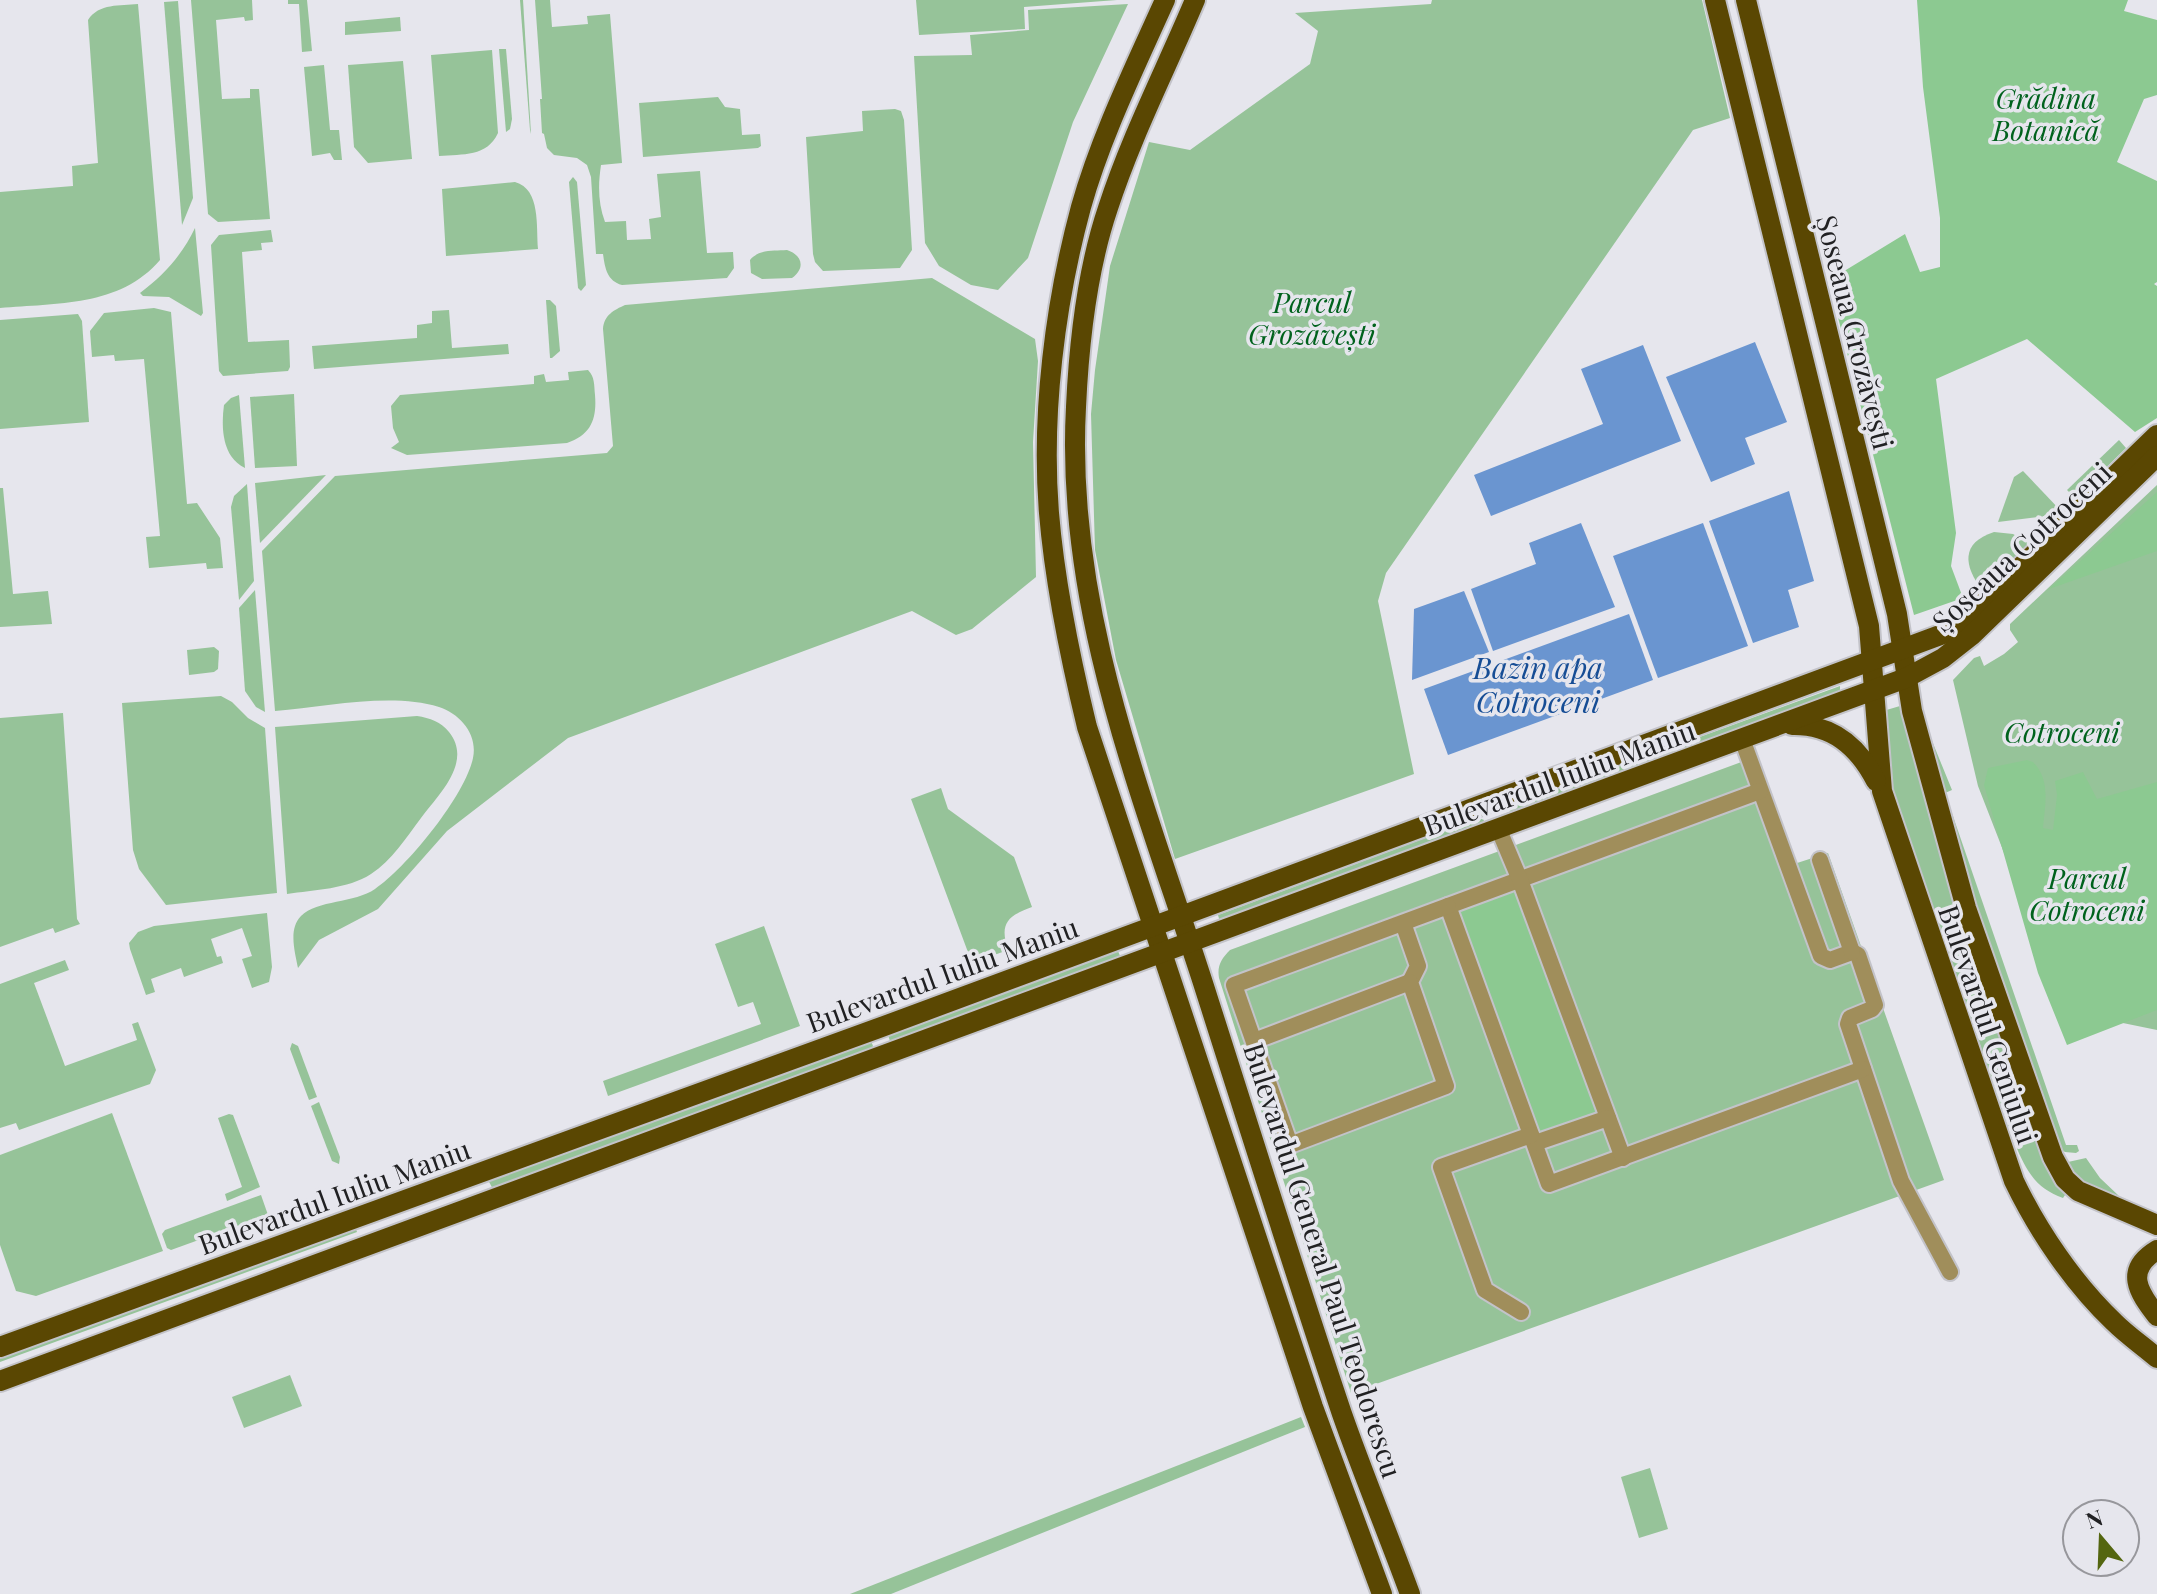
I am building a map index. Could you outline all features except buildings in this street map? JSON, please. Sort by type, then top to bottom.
[{"type":"main road","name":"Bulevardul General Paul Teodorescu","points":[[1165,0],[1101,150],[1078,220],[1056,335],[1048,456],[1049,511],[1069,654],[1087,727],[1313,1407],[1382,1594]]},
{"type":"main road","name":"Bulevardul General Paul Teodorescu","points":[[1195,0],[1125,161],[1107,211],[1091,281],[1076,407],[1075,508],[1082,565],[1098,647],[1189,943],[1342,1414],[1410,1594]]},
{"type":"main road","name":"Șoseaua Grozăvești","points":[[1715,0],[1865,611],[1873,660]]},
{"type":"main road","name":"Șoseaua Grozăvești","points":[[1746,0],[1893,599],[1906,678]]},
{"type":"main road","name":"Șoseaua Cotroceni","points":[[1902,649],[1943,634],[1965,621],[2157,435]]},
{"type":"main road","name":"Șoseaua Cotroceni","points":[[1875,689],[1906,678],[1943,658],[1971,636],[2157,456]]},
{"type":"main road","name":"Bulevardul Iuliu Maniu","points":[[0,1347],[1902,649]]},
{"type":"main road","name":"Bulevardul Geniului","points":[[1873,660],[1882,791],[2019,1191],[2059,1255],[2093,1300],[2157,1358]]},
{"type":"main road","name":"Bulevardul Geniului","points":[[1906,678],[1915,723],[1973,930],[2053,1157],[2065,1179],[2078,1191],[2157,1225]]},
{"type":"main road","name":"Bulevardul Iuliu Maniu","points":[[0,1381],[1875,689]]},
{"type":"main road","points":[[1780,725],[1816,726],[1842,738],[1864,758],[1882,791]]},
{"type":"main road","points":[[361,1216],[371,1244]]},
{"type":"main road","points":[[2157,1250],[2145,1259],[2137,1273],[2140,1294],[2157,1316]]},
{"type":"street","points":[[1742,739],[1821,956],[1830,960],[1852,952]]},
{"type":"street","points":[[1410,982],[1446,1086],[1290,1145],[1234,985],[1760,791]]},
{"type":"street","points":[[1499,830],[1623,1158]]},
{"type":"street","points":[[1820,860],[1852,952],[1858,955],[1875,1005],[1848,1021],[1863,1069],[1901,1181],[1950,1272]]},
{"type":"street","points":[[1448,906],[1549,1184],[1863,1069]]},
{"type":"street","points":[[1254,1041],[1410,982],[1418,966],[1403,923]]},
{"type":"street","points":[[1521,1312],[1485,1290],[1441,1167],[1608,1118]]},
{"type":"green space","points":[[191,0],[252,0],[253,20],[245,21],[244,17],[216,20],[222,99],[250,98],[250,89],[259,89],[270,219],[218,222],[208,214]]},
{"type":"green space","points":[[288,0],[307,0],[312,51],[302,52],[299,4],[288,4]]},
{"type":"green space","points":[[520,0],[523,0],[531,134],[530,130]]},
{"type":"green space","points":[[535,0],[550,0],[552,27],[588,24],[587,16],[610,14],[622,163],[601,165],[599,194],[605,222],[626,221],[627,240],[651,239],[649,219],[661,217],[657,174],[700,171],[707,253],[733,252],[734,268],[727,278],[622,285],[610,277],[603,254],[596,254],[591,177],[587,165],[577,158],[554,155],[547,148],[542,133]]},
{"type":"green space","points":[[916,0],[1117,0],[1024,7],[1025,29],[919,35]]},
{"type":"green space","name":"Parcul Grozăvești","points":[[1432,0],[1702,0],[1730,118],[1693,130],[1386,573],[1378,601],[1414,774],[1175,859],[1116,660],[1095,550],[1091,414],[1110,266],[1149,142],[1190,150],[1310,64],[1318,31],[1295,13],[1431,4]]},
{"type":"green space","name":"Grădina Botanică","points":[[1917,0],[2128,0],[2124,11],[2157,20],[2157,95],[2144,99],[2117,162],[2157,181],[2157,282],[2154,284],[2157,286],[2157,418],[2135,432],[2027,339],[1936,379],[1956,533],[1951,566],[1963,598],[1914,615],[1830,286],[1841,273],[1905,234],[1920,272],[1940,267],[1940,218],[1923,87]]},
{"type":"green space","points":[[178,1],[193,198],[182,225],[164,2]]},
{"type":"green space","points":[[138,4],[160,260],[126,287],[107,295],[65,303],[0,308],[0,192],[73,186],[72,166],[98,163],[88,20],[104,8]]},
{"type":"green space","points":[[1128,4],[1073,122],[1028,258],[998,290],[971,285],[939,266],[925,243],[914,56],[972,55],[970,35],[1029,30],[1028,10]]},
{"type":"green space","points":[[400,17],[401,31],[345,35],[345,22]]},
{"type":"green space","points":[[499,49],[506,49],[512,119],[506,132]]},
{"type":"green space","points":[[492,50],[498,133],[481,150],[439,156],[431,55]]},
{"type":"green space","points":[[403,61],[412,159],[368,163],[354,147],[348,65]]},
{"type":"green space","points":[[324,65],[330,130],[339,130],[342,160],[334,160],[330,153],[312,156],[304,67]]},
{"type":"green space","points":[[718,97],[725,107],[740,109],[742,135],[760,134],[761,146],[643,157],[639,103]]},
{"type":"green space","points":[[862,111],[901,111],[904,120],[912,250],[900,268],[823,271],[813,254],[806,137],[863,131]]},
{"type":"green space","points":[[573,177],[577,182],[586,285],[581,291],[578,288],[569,182]]},
{"type":"green space","points":[[515,182],[529,192],[533,200],[538,249],[446,256],[442,189]]},
{"type":"green space","points":[[195,228],[201,316],[169,297],[143,296],[140,293],[172,264]]},
{"type":"green space","points":[[271,230],[273,242],[261,243],[262,250],[242,252],[248,342],[289,340],[290,367],[288,371],[223,376],[219,371],[211,245],[219,235]]},
{"type":"green space","points":[[787,250],[799,258],[801,266],[792,278],[762,279],[751,273],[750,260],[754,256],[767,251]]},
{"type":"green space","points":[[932,278],[1035,339],[1038,361],[1033,442],[1036,577],[972,629],[956,635],[912,611],[568,738],[447,831],[378,909],[319,940],[298,968],[294,934],[301,916],[316,907],[367,894],[403,865],[433,830],[459,791],[468,774],[474,749],[470,733],[460,720],[447,710],[420,703],[358,702],[275,711],[262,551],[335,476],[607,453],[613,446],[603,329],[613,311],[625,305]]},
{"type":"green space","points":[[546,300],[556,306],[560,351],[552,358],[550,358]]},
{"type":"green space","points":[[154,308],[171,312],[187,504],[197,503],[220,538],[223,568],[207,569],[206,563],[149,568],[146,537],[160,536],[144,359],[115,361],[114,355],[92,357],[90,331],[104,313]]},
{"type":"green space","points":[[449,310],[452,348],[508,344],[509,354],[314,369],[312,346],[417,338],[417,325],[432,323],[432,311]]},
{"type":"green space","points":[[78,314],[82,321],[89,422],[0,429],[0,320]]},
{"type":"green space","points":[[588,370],[594,385],[593,419],[587,431],[575,440],[407,455],[391,448],[399,442],[393,428],[391,406],[400,395],[534,384],[534,376],[544,374],[546,382],[569,380],[568,372]]},
{"type":"green space","points":[[294,394],[297,466],[255,468],[250,397]]},
{"type":"green space","points":[[239,395],[245,468],[227,449],[223,432],[224,405]]},
{"type":"green space","points":[[2119,440],[2126,448],[2075,498],[2067,490]]},
{"type":"green space","points":[[2023,471],[2061,511],[2055,515],[1998,522],[2014,477]]},
{"type":"green space","points":[[326,475],[260,543],[255,483]]},
{"type":"green space","points":[[247,484],[254,581],[239,600],[231,507],[234,496]]},
{"type":"green space","name":"Cotroceni","points":[[2157,485],[2157,1030],[2118,1022],[2073,1030],[1978,786],[1953,680],[1974,658],[1980,656],[1984,666],[2018,642],[2010,630],[2010,624]]},
{"type":"green space","points":[[0,488],[3,488],[13,594],[48,591],[52,624],[0,627]]},
{"type":"green space","points":[[2157,492],[2157,551],[2049,589]]},
{"type":"green space","points":[[1994,532],[2013,534],[2029,543],[1982,590],[1968,556],[1975,542]]},
{"type":"green space","points":[[255,590],[265,712],[256,707],[245,691],[239,608]]},
{"type":"green space","points":[[214,647],[219,651],[218,669],[189,675],[187,650]]},
{"type":"green space","points":[[1840,686],[1840,692],[1512,813],[1508,810],[1510,806]]},
{"type":"green space","points":[[221,696],[265,728],[277,893],[166,905],[139,869],[133,850],[122,703]]},
{"type":"green space","points":[[1900,706],[1920,781],[2067,1192],[2063,1198],[2038,1183],[2015,1144],[1893,798],[1886,767],[1883,711]]},
{"type":"green space","points":[[63,713],[77,919],[80,924],[55,933],[53,928],[0,947],[0,718]]},
{"type":"green space","points":[[417,716],[431,719],[442,726],[455,743],[455,766],[444,788],[398,848],[371,874],[341,886],[287,894],[275,727]]},
{"type":"green space","points":[[1930,736],[1952,790],[1945,793]]},
{"type":"green space","points":[[1755,757],[1794,864],[1828,853],[1944,1180],[1351,1393],[1219,978],[1222,960],[1230,950]]},
{"type":"green space","name":"Parcul Cotroceni","points":[[2027,760],[2039,769],[2045,785],[2043,828],[2053,830],[2057,795],[2055,781],[2083,772],[2097,799],[2157,782],[2157,1010],[2067,1045],[2038,973],[1984,785],[1988,768]]},
{"type":"green space","points":[[941,788],[948,809],[1014,857],[1032,907],[1011,917],[1005,927],[1008,950],[972,963],[911,799]]},
{"type":"green space","points":[[1946,796],[2066,1145],[2077,1145],[2079,1151],[2076,1153],[2065,1152],[2058,1147],[1988,953]]},
{"type":"green space","points":[[1479,818],[1484,820],[1482,825],[1220,922],[1218,915]]},
{"type":"green space","points":[[1516,891],[1596,1112],[1539,1132],[1459,912]]},
{"type":"green space","points":[[267,913],[272,967],[269,982],[252,988],[242,959],[252,956],[242,928],[211,939],[217,957],[221,956],[223,963],[184,977],[181,968],[151,979],[155,992],[146,995],[129,943],[138,932],[154,926]]},
{"type":"green space","points":[[764,926],[800,1026],[608,1096],[603,1081],[761,1024],[753,1002],[738,1007],[715,944]]},
{"type":"green space","points":[[1116,946],[1122,961],[896,1044],[890,1041],[888,1035]]},
{"type":"green space","points":[[65,960],[69,970],[34,983],[65,1066],[137,1040],[132,1024],[138,1022],[156,1070],[150,1084],[19,1130],[16,1123],[0,1128],[0,984]]},
{"type":"green space","points":[[871,1041],[873,1046],[870,1053],[494,1191],[488,1180]]},
{"type":"green space","points":[[292,1043],[298,1046],[317,1097],[309,1100],[290,1049]]},
{"type":"green space","points":[[319,1102],[340,1157],[339,1164],[332,1161],[311,1106]]},
{"type":"green space","points":[[112,1113],[163,1251],[36,1296],[16,1291],[0,1245],[0,1155]]},
{"type":"green space","points":[[233,1115],[260,1187],[227,1201],[225,1194],[242,1187],[218,1118]]},
{"type":"green space","points":[[2086,1158],[2100,1178],[2119,1196],[2086,1184],[2071,1173],[2068,1162]]},
{"type":"green space","points":[[261,1195],[268,1215],[171,1250],[167,1248],[162,1234],[165,1230]]},
{"type":"green space","points":[[355,1227],[357,1232],[0,1362],[0,1357]]},
{"type":"green space","points":[[290,1375],[302,1406],[244,1428],[232,1397]]},
{"type":"green space","points":[[1301,1417],[1305,1427],[891,1594],[850,1594]]},
{"type":"green space","points":[[1650,1468],[1668,1529],[1639,1538],[1621,1477]]},
{"type":"water","points":[[1755,342],[1787,422],[1745,438],[1755,464],[1711,482],[1666,377]]},
{"type":"water","points":[[1643,345],[1681,441],[1491,516],[1474,475],[1603,424],[1581,369]]},
{"type":"water","points":[[1789,491],[1814,581],[1788,590],[1799,627],[1753,643],[1709,521]]},
{"type":"water","name":"Bazin apa Cotroceni","points":[[1581,523],[1615,607],[1493,651],[1471,589],[1536,564],[1529,543]]},
{"type":"water","name":"Bazin apa Cotroceni","points":[[1703,523],[1748,646],[1658,678],[1613,556]]},
{"type":"water","name":"Bazin apa Cotroceni","points":[[1464,591],[1489,652],[1412,680],[1414,609]]},
{"type":"water","name":"Bazin apa Cotroceni","points":[[1629,614],[1653,680],[1448,755],[1424,689]]}]
